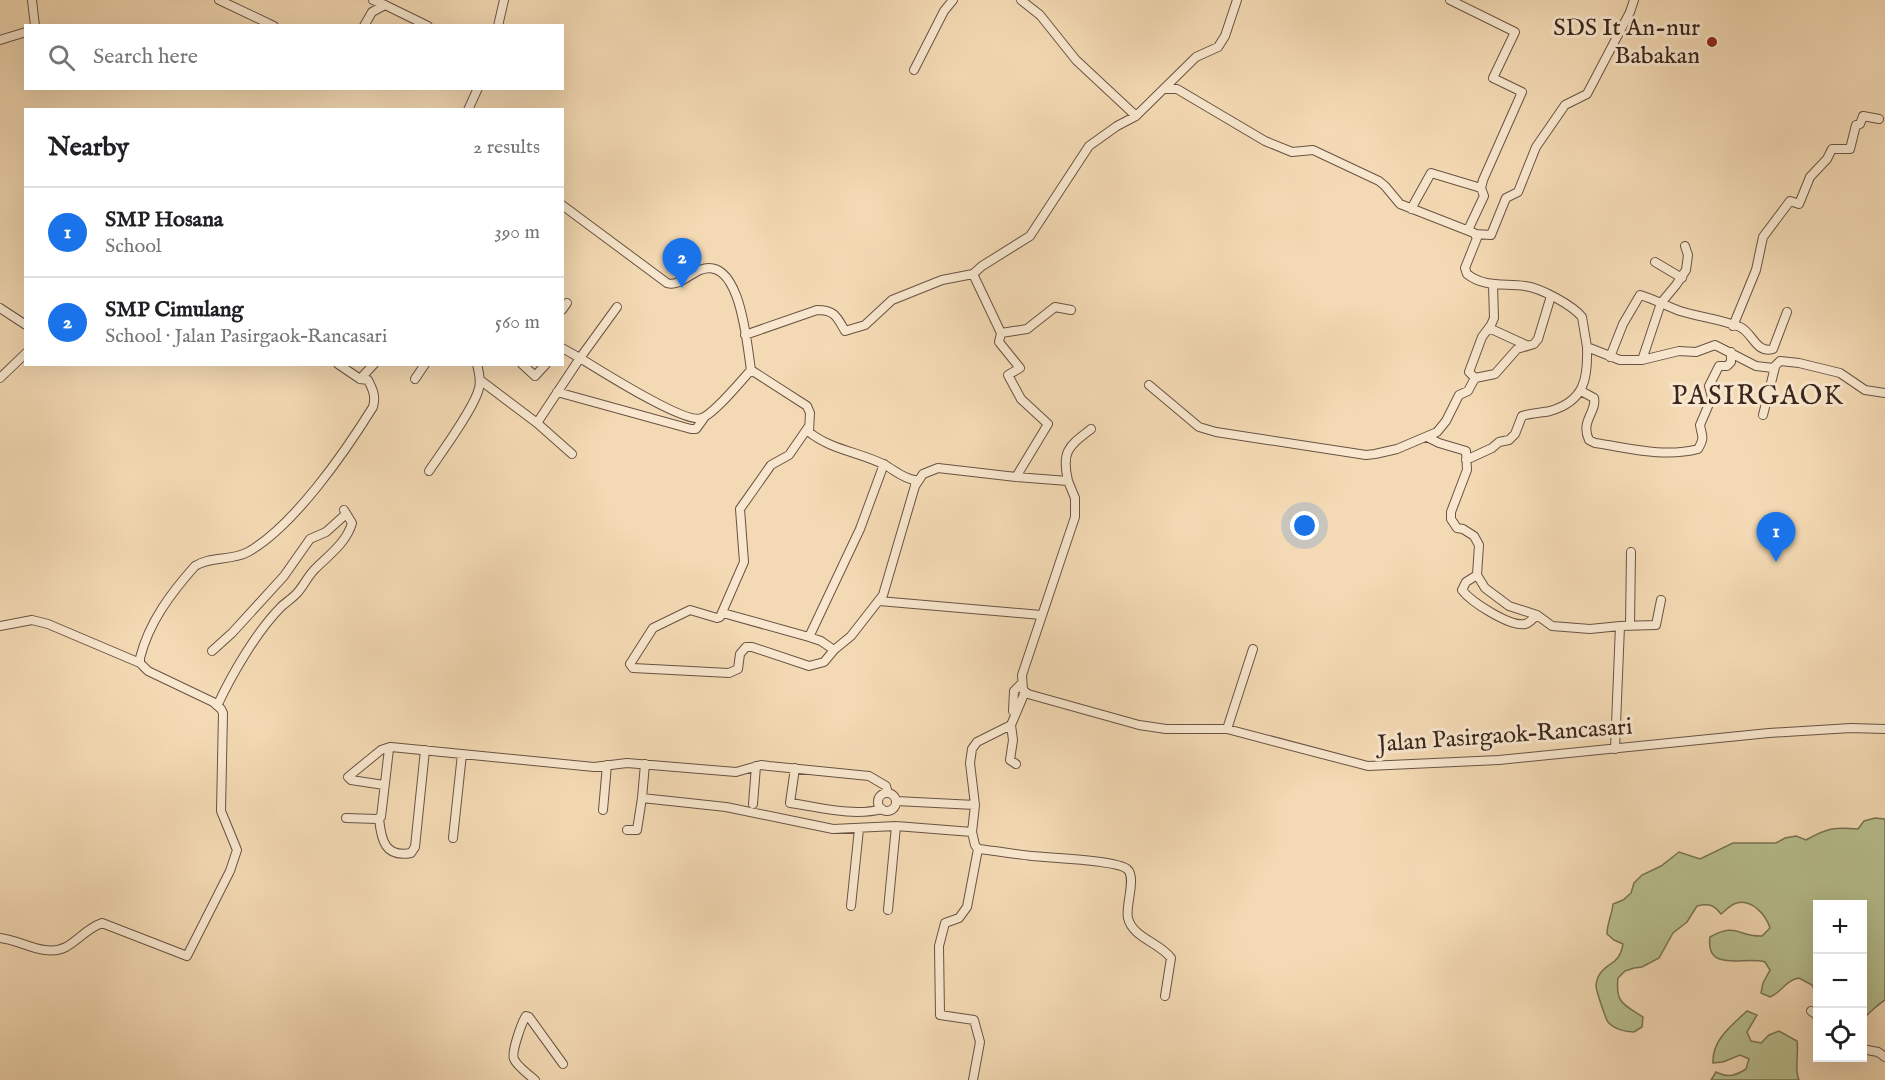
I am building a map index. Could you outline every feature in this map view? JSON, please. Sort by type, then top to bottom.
[{"type":"street","points":[[32,0],[35,24]]},
{"type":"street","points":[[219,0],[270,24]]},
{"type":"street","points":[[373,0],[424,24]]},
{"type":"street","points":[[498,24],[504,0]]},
{"type":"street","points":[[914,70],[952,0]]},
{"type":"street","points":[[1021,0],[1040,15],[1076,60],[1136,116]]},
{"type":"street","points":[[745,335],[817,310],[828,310],[836,315],[845,331],[865,325],[892,300],[942,280],[973,274],[1030,236],[1086,149],[1110,131],[1136,116],[1196,57],[1218,47],[1225,36],[1237,0]]},
{"type":"street","points":[[1450,0],[1515,32],[1493,78],[1522,92],[1481,188],[1484,196],[1472,232]]},
{"type":"street","points":[[1165,89],[1177,89],[1265,141],[1292,152],[1311,149],[1332,158],[1378,181],[1388,189],[1398,203],[1411,209],[1472,232],[1491,235],[1506,198],[1518,192],[1536,147],[1565,105],[1587,94],[1634,0]]},
{"type":"street","points":[[365,24],[372,12],[385,5]]},
{"type":"street","points":[[0,40],[24,33]]},
{"type":"street","points":[[469,108],[476,90]]},
{"type":"street","points":[[1733,326],[1756,270],[1763,237],[1768,229],[1790,201],[1798,204],[1810,177],[1827,159],[1832,149],[1850,149],[1856,125],[1860,124],[1863,116],[1879,119]]},
{"type":"street","points":[[1411,209],[1431,173],[1481,188]]},
{"type":"street","points":[[564,206],[669,284],[674,284],[706,268],[720,270],[726,275],[734,289],[743,320],[751,370],[807,406],[810,413],[809,432],[824,442],[884,464],[907,478],[915,480],[889,577],[879,601],[851,636],[824,662],[809,666],[746,647],[740,654],[738,669],[729,673],[630,666],[654,627],[689,610],[717,618],[723,613],[744,562],[740,509],[771,465],[789,455],[809,426]]},
{"type":"street","points":[[1466,460],[1492,448],[1499,442],[1509,440],[1515,434],[1522,416],[1561,407],[1581,391],[1587,375],[1587,347],[1582,317],[1575,310],[1551,296],[1526,286],[1481,283],[1468,275],[1465,271],[1477,238],[1472,232]]},
{"type":"street","points":[[1642,360],[1661,303],[1682,278],[1687,265],[1688,255],[1685,246]]},
{"type":"street","points":[[1654,262],[1682,278]]},
{"type":"street","points":[[973,274],[1001,333],[999,342],[1020,368],[1008,375],[1021,399],[1048,424],[1016,477]]},
{"type":"street","points":[[1475,378],[1469,372],[1482,337],[1494,318],[1493,285]]},
{"type":"street","points":[[1610,357],[1623,324],[1641,295],[1680,311],[1740,328],[1749,334],[1758,347],[1767,351],[1773,349],[1787,312]]},
{"type":"street","points":[[1475,378],[1495,374],[1517,349],[1534,344],[1538,339],[1551,296]]},
{"type":"street","points":[[537,423],[617,307]]},
{"type":"street","points":[[1001,333],[1028,329],[1055,307],[1071,310]]},
{"type":"street","points":[[0,308],[24,324]]},
{"type":"street","points":[[1489,328],[1526,345]]},
{"type":"street","points":[[1587,347],[1626,361],[1642,360],[1676,351],[1696,352],[1712,345],[1719,346],[1755,366],[1775,367]]},
{"type":"street","points":[[564,349],[660,405],[692,419],[704,418]]},
{"type":"street","points":[[1581,391],[1594,398],[1595,403],[1586,428],[1589,440],[1647,452],[1687,452],[1698,449],[1702,442],[1700,425],[1712,398],[1708,388],[1719,366],[1727,366],[1731,362],[1731,352]]},
{"type":"street","points":[[0,378],[24,355]]},
{"type":"street","points":[[1762,415],[1775,367],[1780,361],[1799,363],[1842,375],[1868,391],[1885,393]]},
{"type":"street","points":[[140,663],[151,626],[165,603],[195,566],[202,562],[240,555],[260,544],[298,507],[336,463],[374,403],[374,390],[368,380],[360,379],[341,366]]},
{"type":"street","points":[[360,379],[372,366]]},
{"type":"street","points":[[415,380],[424,366]]},
{"type":"street","points":[[429,471],[476,398],[480,380],[477,366]]},
{"type":"street","points":[[524,366],[535,376],[544,366]]},
{"type":"street","points":[[557,392],[696,429],[751,370]]},
{"type":"street","points":[[1149,385],[1198,427],[1224,434],[1366,454],[1397,449],[1441,429],[1459,394],[1468,392],[1475,378]]},
{"type":"street","points":[[480,380],[537,423],[572,454]]},
{"type":"street","points":[[1016,764],[1010,760],[1013,740],[1012,721],[1023,687],[1022,675],[1075,518],[1076,498],[1068,481],[1065,467],[1067,452],[1073,443],[1090,429]]},
{"type":"street","points":[[1427,437],[1466,451],[1467,470],[1451,512],[1451,519],[1458,528],[1471,533],[1479,545],[1477,575],[1485,588],[1509,606],[1537,615],[1555,626],[1590,630],[1630,625],[1656,625],[1661,600]]},
{"type":"street","points":[[809,638],[860,529],[884,464]]},
{"type":"street","points":[[915,486],[923,474],[938,468],[1068,481]]},
{"type":"street","points":[[0,938],[24,943],[37,950],[64,948],[89,927],[102,923],[187,956],[230,871],[237,850],[221,811],[223,723],[218,704],[225,688],[258,636],[280,608],[296,594],[313,571],[345,537],[352,523],[345,512],[326,532],[310,539],[284,576],[232,633],[212,651]]},
{"type":"street","points":[[1630,625],[1631,552]]},
{"type":"street","points":[[1477,575],[1466,582],[1462,590],[1477,603],[1503,619],[1520,624],[1528,622],[1537,615]]},
{"type":"street","points":[[879,601],[1041,615]]},
{"type":"street","points":[[723,613],[821,641],[834,650]]},
{"type":"street","points":[[0,626],[33,620],[48,624],[140,663],[148,671],[213,702],[221,709]]},
{"type":"street","points":[[1615,749],[1620,626]]},
{"type":"street","points":[[1227,729],[1253,650]]},
{"type":"street","name":"Jalan Pasirgaok–Rancasari","points":[[1023,687],[1139,725],[1166,729],[1227,729],[1368,766],[1499,760],[1769,733],[1851,728],[1885,729]]},
{"type":"street","points":[[973,1080],[980,1042],[974,1020],[940,1016],[939,946],[945,923],[959,918],[967,907],[978,849],[972,832],[975,806],[970,763],[972,749],[977,742],[1012,721]]},
{"type":"street","points":[[390,747],[379,818],[382,840],[386,847],[400,853],[410,854],[415,847],[425,750]]},
{"type":"street","points":[[384,785],[351,780],[348,777],[381,750],[390,747],[594,767],[627,763],[729,772],[756,766],[795,768],[868,776],[886,786],[888,793]]},
{"type":"street","points":[[453,838],[462,754]]},
{"type":"street","points":[[603,810],[607,765]]},
{"type":"street","points":[[627,830],[637,830],[645,765]]},
{"type":"street","points":[[753,804],[756,766]]},
{"type":"street","points":[[795,768],[790,803],[870,812],[892,808],[896,801]]},
{"type":"street","points":[[882,809],[878,805],[878,799],[882,794],[893,795],[896,801]]},
{"type":"street","points":[[642,798],[737,809],[833,828],[859,829],[896,826],[972,832]]},
{"type":"street","points":[[896,801],[975,806]]},
{"type":"street","points":[[346,818],[379,818]]},
{"type":"street","points":[[888,910],[896,826]]},
{"type":"street","points":[[851,906],[859,829]]},
{"type":"street","points":[[978,849],[1095,862],[1127,868],[1131,874],[1128,911],[1130,922],[1137,931],[1171,958],[1165,996]]},
{"type":"street","points":[[536,1080],[516,1062],[514,1057],[526,1016],[563,1064]]},
{"type":"street","points":[[1867,1050],[1878,1052],[1885,1057]]},
{"type":"green space","points":[[1875,818],[1885,819],[1885,1000],[1867,1016],[1867,900],[1813,900],[1813,987],[1799,978],[1791,981],[1770,997],[1761,993],[1770,970],[1765,962],[1720,959],[1710,948],[1710,937],[1732,930],[1762,936],[1770,928],[1765,918],[1758,909],[1743,902],[1733,905],[1721,914],[1711,906],[1697,906],[1687,922],[1673,933],[1659,958],[1642,967],[1625,971],[1618,978],[1617,987],[1620,999],[1626,1006],[1643,1017],[1642,1027],[1634,1032],[1627,1031],[1616,1028],[1608,1022],[1596,983],[1601,972],[1619,957],[1623,944],[1607,934],[1613,904],[1623,900],[1631,893],[1634,883],[1642,875],[1661,866],[1679,852],[1700,859],[1733,843],[1776,843],[1796,836],[1806,840],[1831,829],[1858,829],[1864,821]]},
{"type":"green space","points":[[1747,1011],[1757,1015],[1747,1032],[1751,1041],[1761,1043],[1769,1035],[1779,1031],[1797,1041],[1799,1080],[1711,1080],[1716,1072],[1731,1075],[1746,1069],[1749,1059],[1740,1055],[1723,1062],[1713,1063],[1719,1040]]},
{"type":"place","name":"SDS It An-nur Babakan","points":[[1712,42]]},
{"type":"place","name":"SMP Cimulang","points":[[682,288]]},
{"type":"place","name":"SMP Hosana","points":[[1776,562]]},
{"type":"district","name":"PASIRGAOK","points":[[1758,397]]}]
